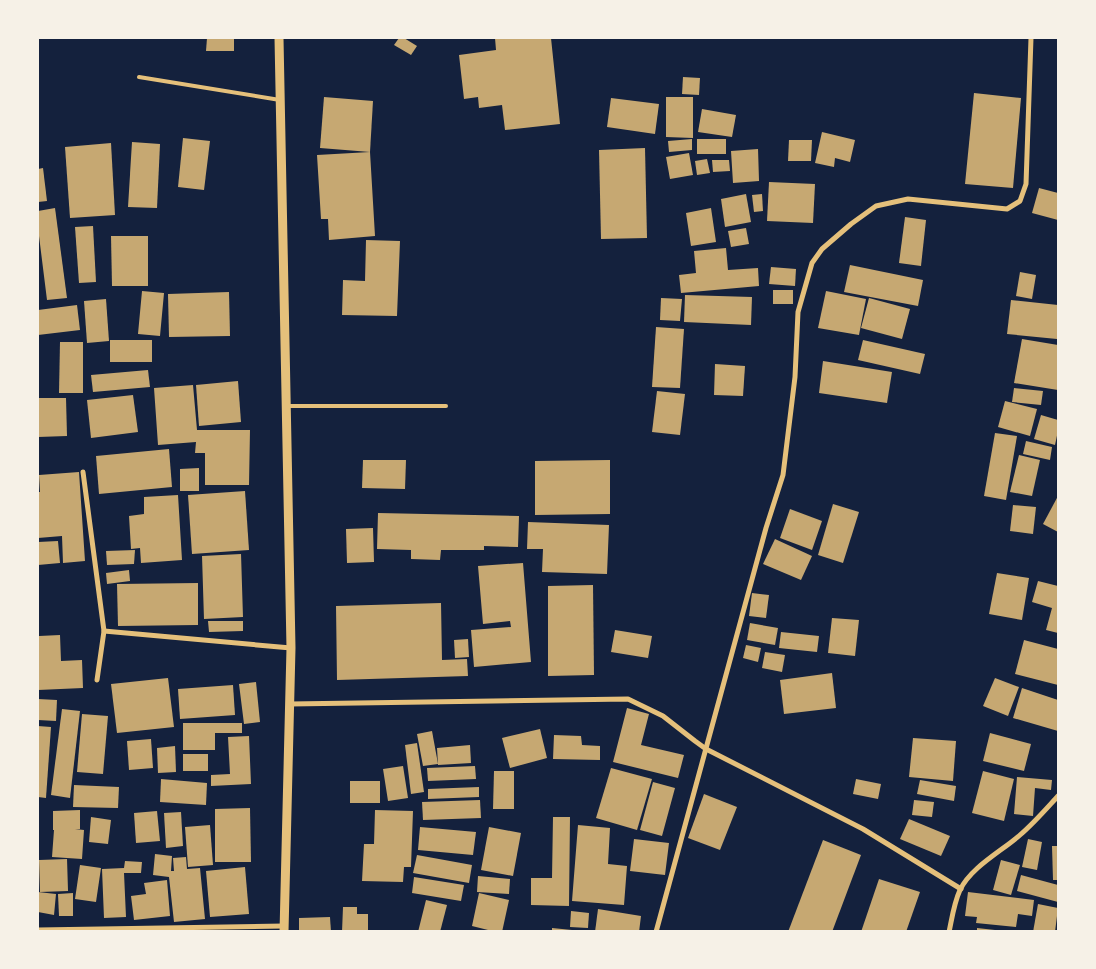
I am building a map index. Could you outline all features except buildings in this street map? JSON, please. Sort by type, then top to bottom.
[{"type":"street","points":[[38,930],[284,929],[291,648],[279,38]]},
{"type":"street","points":[[656,932],[766,528],[783,475],[795,377],[798,312],[812,263],[822,249],[850,224],[876,206],[908,199],[1007,209],[1020,201],[1026,184],[1031,38]]},
{"type":"street","points":[[83,472],[104,631],[97,680]]},
{"type":"street","points":[[104,631],[291,648]]},
{"type":"street","points":[[290,704],[628,699],[663,716],[706,748],[863,829],[960,889]]},
{"type":"street","points":[[949,932],[960,889],[981,866],[1021,835],[1058,796]]},
{"type":"lane","points":[[139,77],[281,100]]},
{"type":"lane","points":[[287,406],[446,406]]}]
